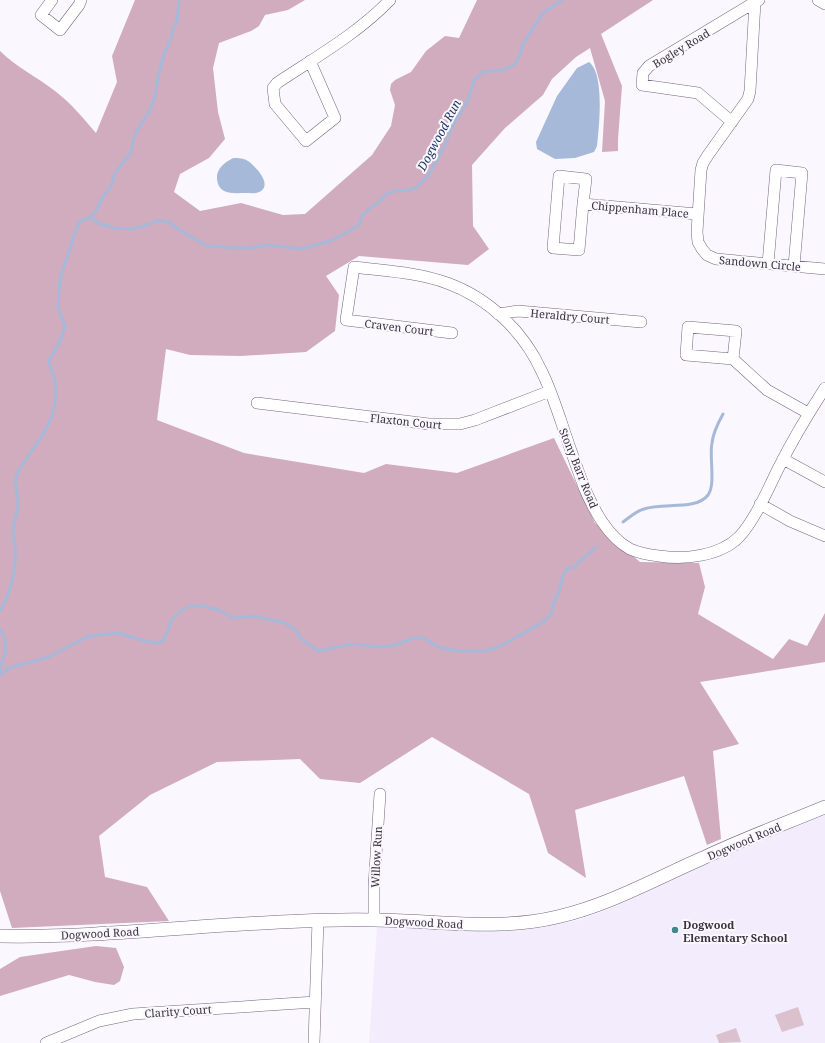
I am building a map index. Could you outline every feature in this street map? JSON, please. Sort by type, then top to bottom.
[{"type":"street","points":[[52,0],[41,15],[60,30],[79,5],[81,0]]},
{"type":"street","points":[[310,61],[335,118],[306,141],[275,104],[273,88],[277,83],[310,61],[361,27],[390,0]]},
{"type":"street","points":[[818,0],[825,4]]},
{"type":"street","name":"Sandown Circle","points":[[757,1],[750,91],[748,99],[703,163],[697,214],[696,232],[698,242],[707,255],[716,259],[825,269]]},
{"type":"street","name":"Bogley Road","points":[[732,122],[698,93],[642,85],[643,73],[649,66],[757,1]]},
{"type":"street","points":[[768,264],[776,170],[802,173],[794,266]]},
{"type":"street","name":"Chippenham Place","points":[[559,176],[586,179],[583,204],[579,250],[553,248],[559,176]]},
{"type":"street","name":"Chippenham Place","points":[[583,204],[697,214]]},
{"type":"street","name":"Stony Barr Road","points":[[346,320],[354,267],[424,276],[446,283],[466,291],[498,314],[517,331],[526,343],[542,372],[592,505],[608,530],[618,540],[630,549],[645,554],[670,557],[707,554],[720,549],[739,537],[760,504],[808,413],[825,388]]},
{"type":"street","name":"Heraldry Court","points":[[498,314],[518,311],[641,322]]},
{"type":"street","name":"Craven Court","points":[[346,320],[452,333]]},
{"type":"street","points":[[733,359],[736,331],[688,327],[686,355],[733,359],[767,390],[808,413]]},
{"type":"street","name":"Flaxton Court","points":[[257,403],[446,425],[460,424],[475,420],[550,391]]},
{"type":"street","points":[[783,459],[825,482]]},
{"type":"street","points":[[760,504],[790,521],[825,536]]},
{"type":"street","name":"Willow Run","points":[[374,920],[374,886],[380,794]]},
{"type":"street","name":"Dogwood Road","points":[[0,936],[100,933],[318,920],[374,920],[500,924],[535,921],[575,913],[617,897],[712,854],[825,807]]},
{"type":"street","points":[[314,1043],[318,920]]},
{"type":"street","name":"Clarity Court","points":[[46,1043],[100,1021],[132,1014],[315,1002]]},
{"type":"shaded area","points":[[135,0],[305,0],[288,10],[265,15],[259,26],[251,31],[219,43],[213,68],[218,112],[225,139],[209,158],[180,174],[174,192],[200,211],[241,203],[283,215],[305,214],[372,155],[391,126],[395,105],[390,90],[391,84],[395,80],[411,72],[426,51],[445,36],[459,38],[477,0],[653,0],[601,34],[622,86],[618,151],[602,152],[605,101],[590,48],[576,57],[552,79],[543,95],[505,128],[472,165],[473,226],[489,249],[468,265],[359,256],[326,276],[339,295],[335,331],[306,352],[241,356],[190,355],[166,349],[157,420],[244,453],[364,473],[386,464],[457,473],[554,438],[595,523],[640,562],[699,563],[705,587],[698,614],[773,659],[789,639],[807,646],[825,613],[825,662],[700,682],[739,744],[713,751],[721,839],[707,845],[684,776],[575,810],[586,878],[548,853],[529,794],[432,737],[360,783],[320,779],[300,759],[217,762],[150,795],[99,836],[105,877],[147,887],[169,921],[12,928],[0,891],[0,51],[61,96],[77,111],[96,133],[117,82],[112,56]]},
{"type":"shaded area","name":"Dogwood Elementary School","points":[[825,815],[825,1043],[369,1043],[377,928],[512,931],[538,928],[579,920],[614,907],[726,855]]},
{"type":"shaded area","points":[[96,946],[116,948],[124,967],[120,981],[114,985],[69,975],[0,996],[0,969],[20,957]]},
{"type":"shaded area","points":[[798,1007],[804,1025],[782,1032],[775,1015]]},
{"type":"shaded area","points":[[736,1028],[741,1042],[719,1043],[716,1035]]},
{"type":"water","points":[[589,62],[594,68],[599,89],[600,114],[597,146],[594,152],[575,158],[555,159],[537,149],[536,142],[557,96],[577,68]]},
{"type":"water","points":[[233,158],[241,158],[246,160],[258,171],[264,179],[265,184],[261,191],[258,193],[232,193],[226,192],[220,188],[217,179],[218,172],[222,165]]},
{"type":"waterway","points":[[91,217],[111,186],[116,171],[130,154],[135,134],[150,110],[155,96],[164,54],[171,39],[173,28],[177,22],[179,0]]},
{"type":"waterway","name":"Dogwood Run","points":[[0,611],[10,588],[15,563],[15,544],[13,534],[18,502],[18,495],[15,486],[17,473],[44,432],[52,416],[56,399],[55,379],[49,360],[60,342],[65,326],[58,308],[60,279],[79,222],[91,217],[98,223],[114,228],[130,229],[141,227],[160,220],[170,223],[207,246],[252,248],[268,245],[301,249],[330,241],[359,225],[362,216],[385,195],[394,191],[409,190],[417,187],[428,176],[447,141],[449,132],[467,102],[475,79],[483,72],[506,69],[514,65],[520,55],[523,44],[543,13],[562,0]]},
{"type":"waterway","points":[[623,522],[644,509],[660,506],[687,505],[703,500],[708,495],[712,484],[711,449],[716,428],[723,414]]},
{"type":"waterway","points":[[0,675],[9,668],[49,657],[85,638],[96,635],[118,633],[157,643],[164,640],[172,619],[182,610],[190,606],[202,606],[219,610],[233,618],[254,616],[285,623],[297,631],[300,638],[318,651],[352,644],[381,647],[395,645],[414,638],[426,639],[436,646],[446,649],[460,651],[486,651],[501,646],[545,621],[551,614],[563,575],[567,569],[574,567],[596,547]]},
{"type":"waterway","name":"Dogwood Run","points":[[0,629],[5,639],[5,649],[0,670]]},
{"type":"place","name":"Dogwood Elementary School","points":[[675,930]]}]
